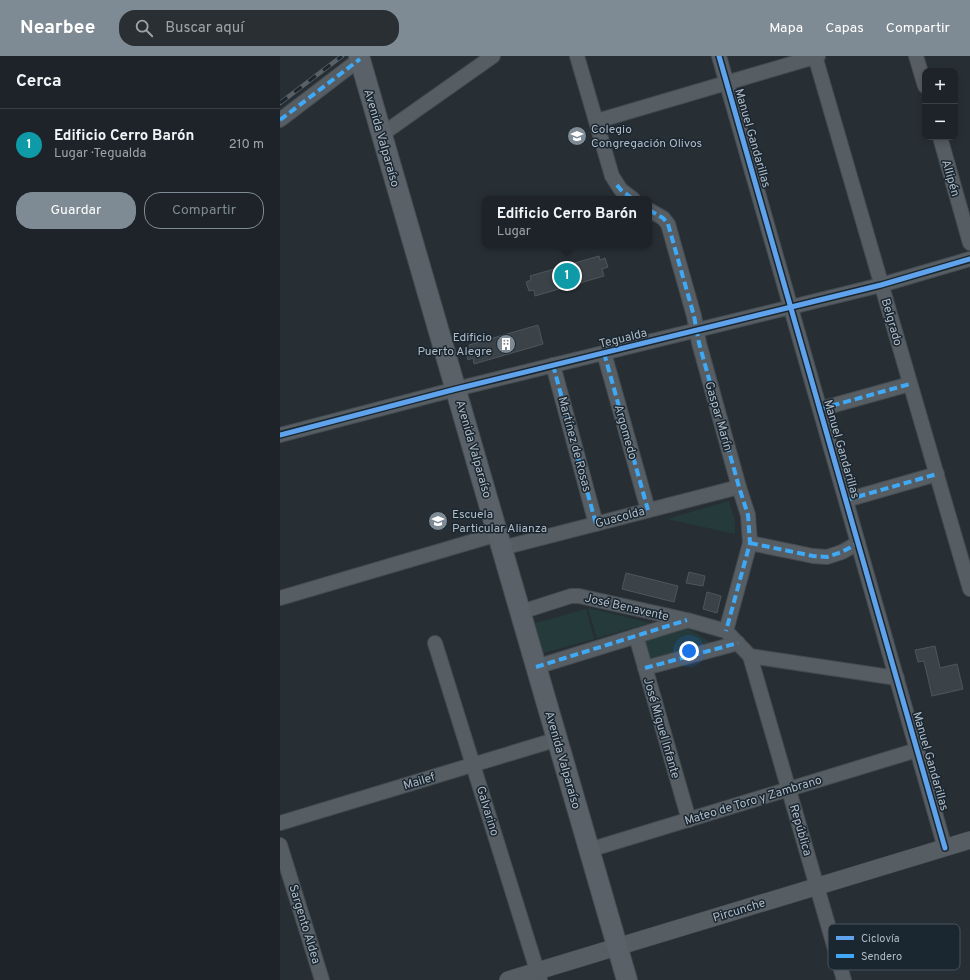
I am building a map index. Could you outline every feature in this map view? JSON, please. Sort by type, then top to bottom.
[{"type":"main road","name":"Avenida Valparaíso","points":[[359,57],[627,980]]},
{"type":"street","points":[[381,135],[493,56]]},
{"type":"street","points":[[577,56],[612,176],[616,185],[629,196]]},
{"type":"street","name":"Manuel Gandarillas","points":[[719,56],[945,848]]},
{"type":"street","points":[[597,121],[816,56]]},
{"type":"street","name":"Belgrado","points":[[816,56],[970,589]]},
{"type":"street","points":[[916,56],[922,76]]},
{"type":"street","points":[[280,120],[359,57]]},
{"type":"street","name":"Allipén","points":[[941,140],[970,243]]},
{"type":"street","name":"Gaspar Marín","points":[[652,212],[663,218],[668,224],[694,316],[699,343],[748,515],[750,543],[726,631]]},
{"type":"street","name":"Tegualda","points":[[280,435],[456,388],[882,285],[970,259]]},
{"type":"street","name":"Argomedo","points":[[604,353],[648,510]]},
{"type":"street","name":"Martínez de Rosas","points":[[553,365],[596,524]]},
{"type":"street","points":[[820,410],[910,384]]},
{"type":"street","points":[[846,500],[937,474]]},
{"type":"street","name":"Guacolda","points":[[280,598],[500,541],[596,524],[739,487]]},
{"type":"street","points":[[750,543],[813,556],[827,557],[842,552],[858,543]]},
{"type":"street","name":"José Benavente","points":[[521,612],[571,596],[579,596],[687,620],[726,631],[750,656]]},
{"type":"street","name":"José Benavente","points":[[536,667],[687,620]]},
{"type":"street","name":"José Miguel Infante","points":[[636,636],[689,820]]},
{"type":"street","name":"Galvarino","points":[[435,643],[539,976]]},
{"type":"street","points":[[645,668],[738,643]]},
{"type":"street","points":[[750,656],[897,678]]},
{"type":"street","name":"República","points":[[750,656],[828,924]]},
{"type":"street","name":"Mailef","points":[[280,823],[558,739]]},
{"type":"street","name":"Mateo de Toro y Zambrano","points":[[589,850],[917,750]]},
{"type":"street","name":"Pircunche","points":[[508,980],[539,976],[618,946],[970,840]]},
{"type":"street","name":"Sargento Aldea","points":[[280,845],[322,980]]},
{"type":"street","name":"República","points":[[841,970],[844,980]]},
{"type":"green space","points":[[729,501],[735,521],[735,534],[667,519]]},
{"type":"green space","points":[[588,608],[650,623],[597,638]]},
{"type":"green space","points":[[586,609],[594,639],[540,654],[532,624]]},
{"type":"green space","points":[[684,626],[715,645],[643,665],[636,640]]},
{"type":"building","points":[[599,256],[600,260],[605,258],[608,267],[602,269],[604,276],[535,296],[534,290],[529,291],[526,282],[531,280],[530,276]]},
{"type":"building","name":"Edificio Puerto Alegre","points":[[538,325],[543,344],[474,364],[473,358],[468,360],[465,350],[470,349],[469,345]]},
{"type":"building","points":[[689,572],[705,576],[703,586],[686,583]]},
{"type":"building","points":[[626,573],[678,586],[674,602],[622,589]]},
{"type":"building","points":[[707,592],[721,596],[717,613],[703,609]]},
{"type":"building","points":[[935,646],[940,668],[957,664],[963,689],[932,696],[924,661],[918,662],[915,650]]},
{"type":"railway","points":[[280,103],[342,56]]},
{"type":"marked path","points":[[280,120],[360,59]]},
{"type":"marked path","points":[[617,185],[629,196]]},
{"type":"marked path","points":[[652,212],[663,218],[668,224],[694,316],[699,343],[748,515],[750,543],[726,631]]},
{"type":"marked path","points":[[604,353],[648,510]]},
{"type":"marked path","points":[[553,365],[596,524]]},
{"type":"marked path","points":[[820,409],[910,384]]},
{"type":"marked path","points":[[846,500],[937,474]]},
{"type":"marked path","points":[[750,543],[813,556],[827,557],[842,552],[858,543]]},
{"type":"marked path","points":[[536,667],[687,620]]},
{"type":"marked path","points":[[645,668],[738,643]]},
{"type":"cycle path","points":[[719,56],[945,848]]},
{"type":"cycle path","points":[[280,435],[456,389],[881,285],[970,259]]},
{"type":"place","name":"Colegio Congregación Olivos","points":[[577,136]]},
{"type":"place","name":"Edificio Cerro Barón","points":[[567,276]]},
{"type":"place","name":"Edificio Puerto Alegre","points":[[506,344]]},
{"type":"place","name":"Escuela Particular Alianza","points":[[438,521]]}]
